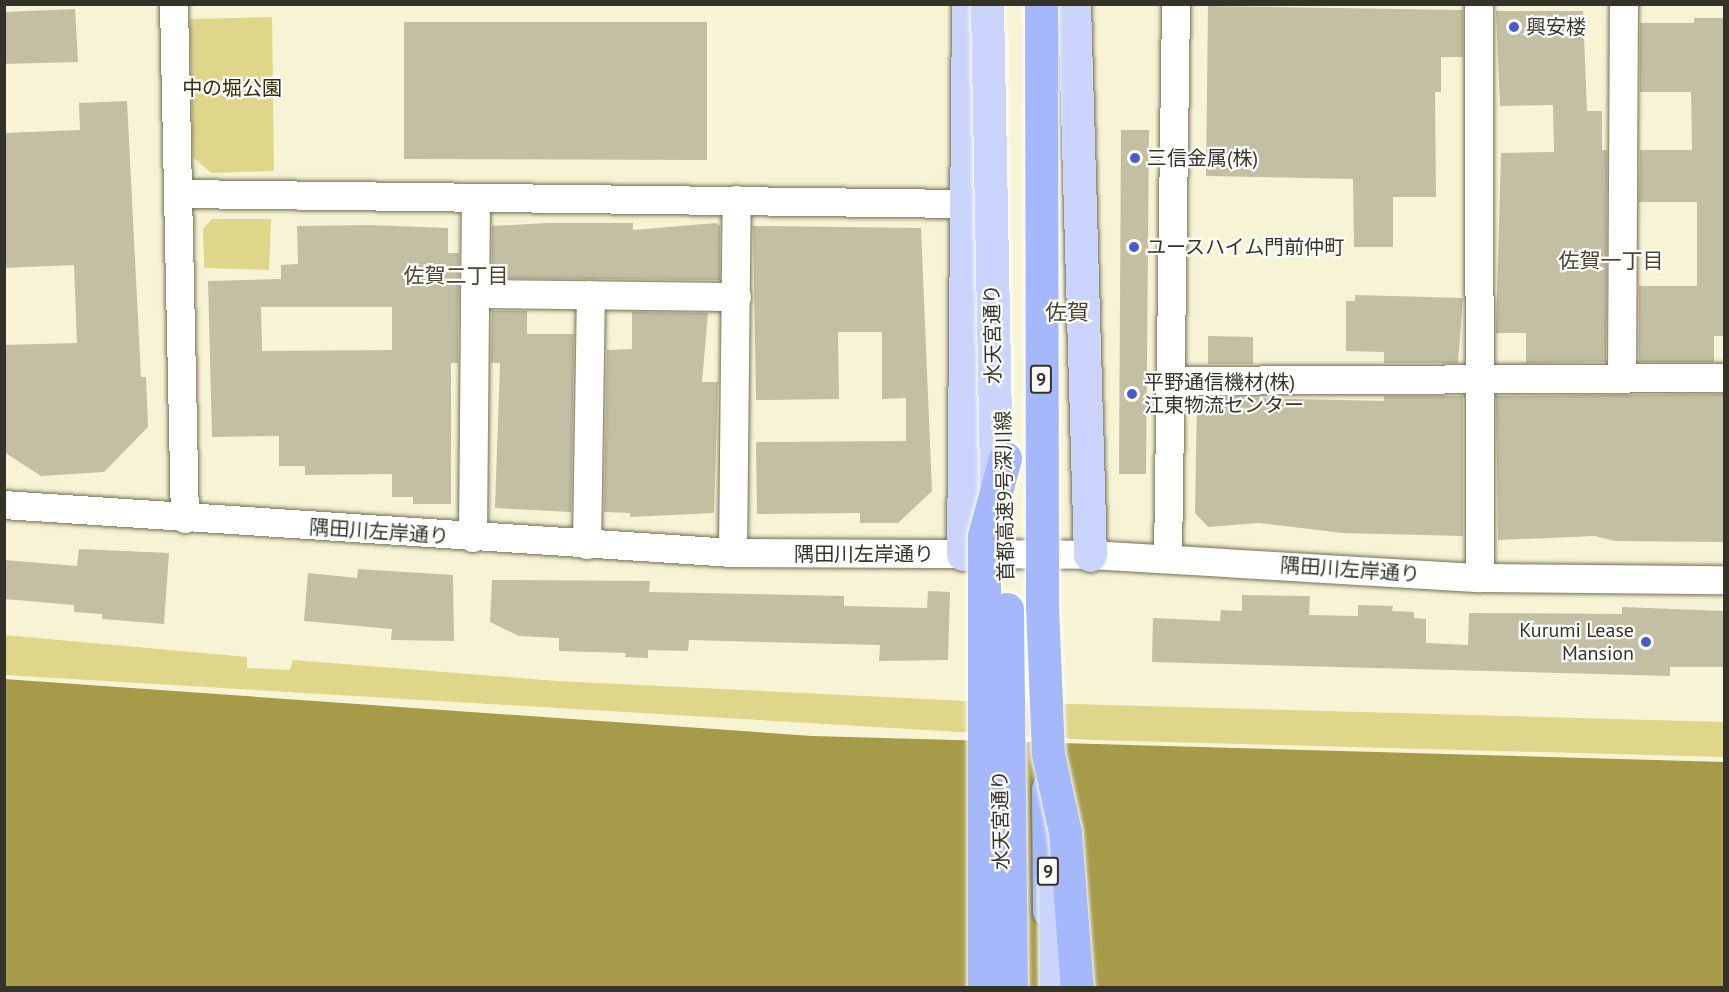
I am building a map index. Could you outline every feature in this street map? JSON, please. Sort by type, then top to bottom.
[{"type":"highway","name":"首都高速9号深川線","points":[[996,4],[1005,458],[1011,987]]},
{"type":"highway","name":"首都高速9号深川線","points":[[1041,4],[1042,605],[1048,754],[1049,987]]},
{"type":"highway","points":[[984,987],[984,536],[1005,458]]},
{"type":"highway","points":[[1048,754],[1065,832],[1077,987]]},
{"type":"main road","points":[[963,554],[968,4]]},
{"type":"main road","name":"水天宮通り","points":[[987,4],[1004,987]]},
{"type":"main road","points":[[1048,4],[1056,987]]},
{"type":"main road","points":[[1074,4],[1090,555]]},
{"type":"street","points":[[174,4],[185,519]]},
{"type":"street","points":[[1168,558],[1176,4]]},
{"type":"street","points":[[1479,4],[1480,578]]},
{"type":"street","points":[[1622,378],[1624,4]]},
{"type":"street","points":[[179,194],[966,204]]},
{"type":"street","points":[[473,538],[476,198]]},
{"type":"street","points":[[733,553],[737,200]]},
{"type":"street","points":[[475,294],[737,297]]},
{"type":"street","points":[[587,544],[591,295]]},
{"type":"street","points":[[1170,381],[1725,378]]},
{"type":"street","name":"隅田川左岸通り","points":[[4,505],[473,538],[733,553],[1090,555],[1480,578],[1725,580]]},
{"type":"green space","name":"中の堀公園","points":[[272,17],[274,171],[211,173],[193,157],[190,19]]},
{"type":"green space","points":[[212,219],[271,219],[269,270],[204,268],[203,229]]},
{"type":"green space","points":[[4,635],[247,657],[247,668],[290,670],[293,660],[557,681],[966,701],[1724,722],[1724,757],[1093,740],[5,675]]},
{"type":"shaded area","points":[[4,679],[812,736],[1724,762],[1724,987],[5,987]]},
{"type":"building","points":[[1208,6],[1463,10],[1463,57],[1441,57],[1441,92],[1435,92],[1436,197],[1393,197],[1393,247],[1354,247],[1353,179],[1206,176]]},
{"type":"building","points":[[75,9],[78,62],[4,64],[4,12]]},
{"type":"building","points":[[1496,11],[1583,11],[1587,111],[1602,111],[1602,150],[1607,150],[1606,362],[1526,363],[1526,333],[1496,333],[1501,153],[1554,152],[1553,105],[1500,106]]},
{"type":"building","points":[[1694,18],[1725,18],[1725,336],[1714,336],[1714,362],[1639,362],[1639,286],[1697,286],[1697,202],[1639,202],[1640,150],[1692,150],[1691,92],[1640,92],[1640,23],[1694,23]]},
{"type":"building","points":[[404,22],[707,22],[707,160],[404,159]]},
{"type":"building","points":[[127,101],[141,377],[146,377],[148,427],[104,472],[41,476],[4,452],[4,345],[77,343],[74,265],[4,268],[4,133],[80,130],[79,103]]},
{"type":"building","points":[[1121,130],[1149,130],[1146,474],[1119,474]]},
{"type":"building","points":[[548,223],[633,223],[633,230],[716,223],[720,226],[720,280],[492,278],[492,226]]},
{"type":"building","points":[[370,225],[448,228],[448,253],[459,253],[458,363],[451,363],[451,504],[413,504],[413,497],[392,497],[392,474],[305,475],[305,466],[279,466],[279,436],[212,437],[208,281],[281,279],[281,265],[298,264],[297,226]],"holes":[[[261,307],[392,307],[392,350],[262,351]]]},
{"type":"building","points":[[753,226],[921,228],[932,491],[898,523],[860,523],[860,513],[757,514],[756,442],[906,441],[906,398],[882,399],[882,332],[838,332],[839,399],[756,400]]},
{"type":"building","points":[[1355,295],[1463,298],[1458,363],[1384,363],[1384,352],[1346,351],[1346,301],[1355,301]]},
{"type":"building","points":[[492,311],[527,311],[527,334],[574,334],[571,512],[495,508],[500,363],[491,363]]},
{"type":"building","points":[[632,312],[708,313],[702,382],[718,382],[714,513],[630,517],[630,513],[604,512],[607,350],[632,349]]},
{"type":"building","points":[[1208,336],[1253,337],[1253,364],[1208,364]]},
{"type":"building","points":[[1725,394],[1725,542],[1615,541],[1595,536],[1498,540],[1496,396]]},
{"type":"building","points":[[1384,396],[1463,396],[1463,536],[1343,533],[1259,523],[1208,527],[1195,513],[1197,397],[1384,401]]},
{"type":"building","points":[[79,549],[169,553],[164,624],[102,619],[102,614],[74,612],[74,605],[4,599],[4,560],[77,566]]},
{"type":"building","points":[[358,569],[453,575],[454,641],[391,640],[392,629],[304,621],[308,573],[357,578]]},
{"type":"building","points":[[492,580],[650,581],[649,592],[844,596],[844,606],[927,608],[928,591],[950,592],[948,660],[879,661],[880,645],[689,640],[688,651],[648,650],[648,658],[625,657],[626,653],[559,651],[559,638],[519,636],[490,622]]},
{"type":"building","points":[[1242,595],[1310,596],[1309,615],[1358,616],[1358,605],[1393,606],[1392,611],[1414,612],[1414,618],[1426,619],[1426,643],[1468,645],[1469,613],[1622,614],[1622,607],[1725,611],[1725,667],[1670,667],[1670,676],[1152,662],[1153,618],[1220,621],[1221,610],[1242,611]]},
{"type":"place","name":"興安楼","points":[[1514,27]]},
{"type":"place","name":"三信金属(株)","points":[[1135,158]]},
{"type":"place","name":"ユースハイム門前仲町","points":[[1134,247]]},
{"type":"place","name":"平野通信機材(株) 江東物流センター","points":[[1132,394]]},
{"type":"place","name":"Kurumi Lease Mansion","points":[[1646,642]]},
{"type":"district","name":"佐賀一丁目","points":[[1611,261]]},
{"type":"district","name":"佐賀二丁目","points":[[456,276]]},
{"type":"district","name":"佐賀","points":[[1067,313]]}]
